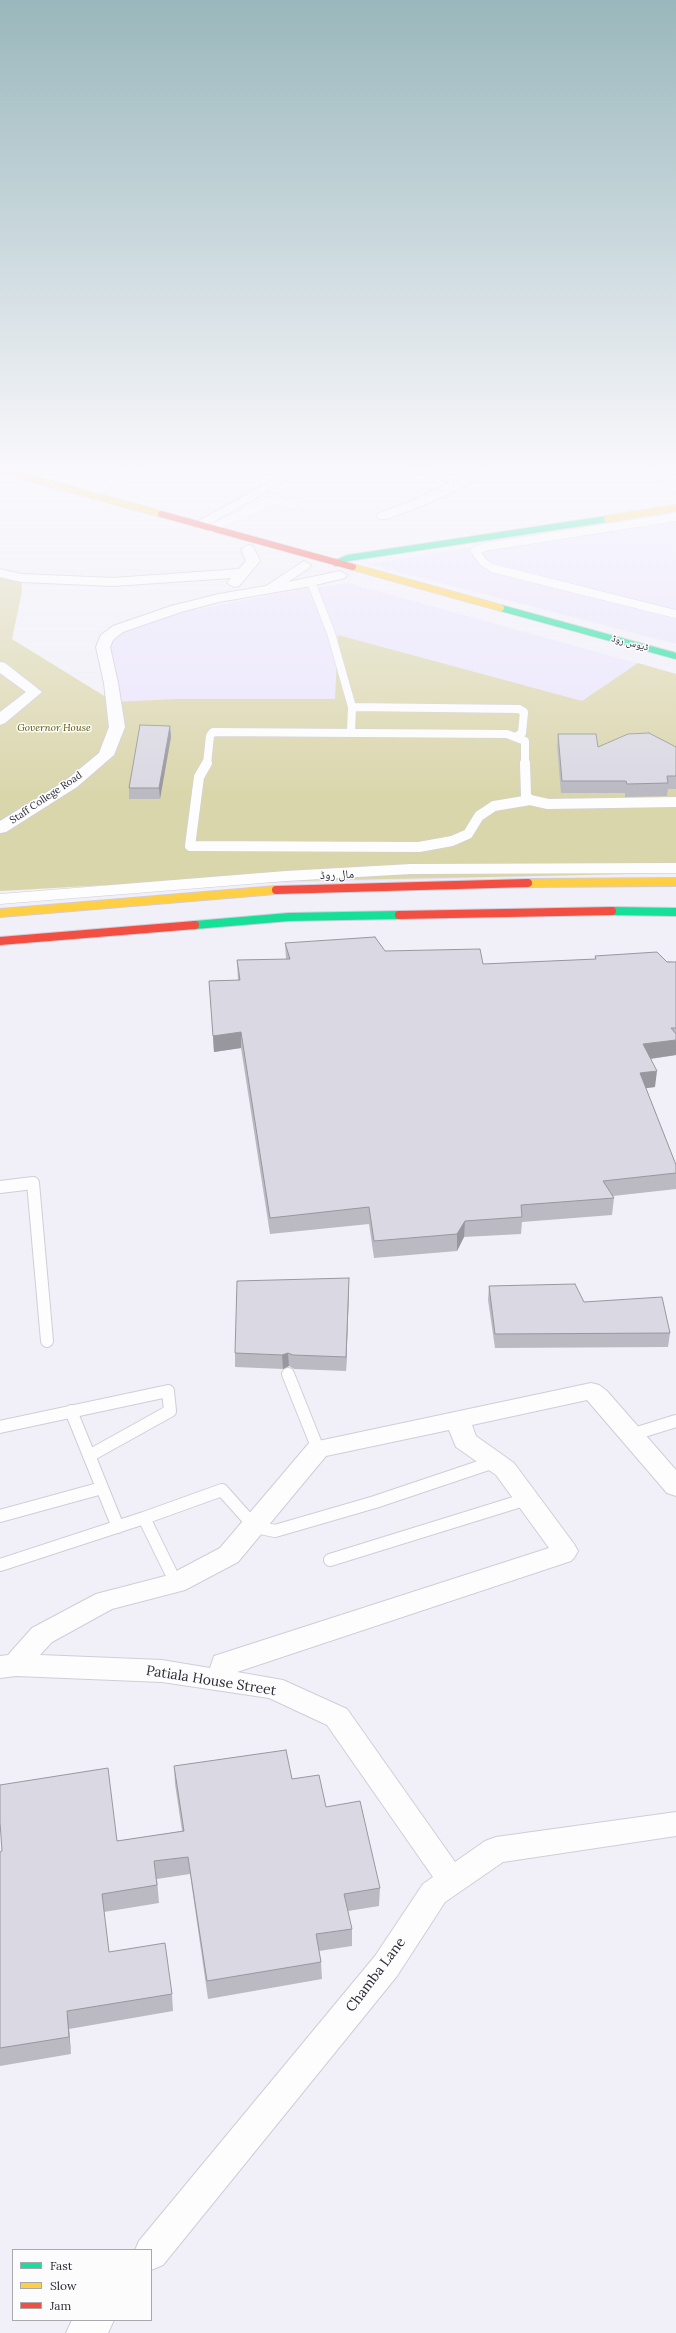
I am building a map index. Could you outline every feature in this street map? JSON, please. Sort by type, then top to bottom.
[{"type":"main road","name":"ڈیوس روڈ","points":[[356,576],[676,656]]},
{"type":"main road","name":"مال روڈ","points":[[0,913],[294,888],[488,883],[676,882]]},
{"type":"main road","points":[[0,941],[289,917],[637,911],[676,912]]},
{"type":"street","points":[[12,576],[21,578],[113,582],[201,576]]},
{"type":"street","points":[[219,598],[240,576]]},
{"type":"street","points":[[266,590],[295,576]]},
{"type":"street","name":"Staff College Road","points":[[0,828],[71,784],[106,755],[118,727],[111,683],[103,648],[106,638],[118,629],[134,622],[219,598],[311,582],[329,576]]},
{"type":"street","points":[[0,582],[21,578]]},
{"type":"street","points":[[0,666],[35,692],[0,720]]},
{"type":"street","points":[[8,1666],[42,1635],[104,1600],[176,1583],[229,1555],[255,1527],[318,1449],[591,1391],[599,1396],[676,1487]]},
{"type":"street","points":[[222,1680],[224,1664],[562,1554],[565,1551],[505,1469],[465,1442],[458,1419]]},
{"type":"street","name":"Patiala House Street","points":[[8,1666],[162,1671],[222,1680],[273,1688],[337,1717],[452,1881]]},
{"type":"street","name":"Chamba Lane","points":[[152,2252],[386,1966],[434,1893],[496,1850],[676,1824]]},
{"type":"street","points":[[84,2333],[95,2321]]},
{"type":"lane","points":[[523,576],[676,614]]},
{"type":"lane","points":[[311,582],[331,633],[352,707],[351,732]]},
{"type":"lane","points":[[352,707],[519,710],[524,712],[522,733],[517,736]]},
{"type":"lane","points":[[530,800],[526,796],[525,740],[517,736],[507,734],[213,732],[210,736],[207,766],[199,777],[190,846],[419,847],[452,841],[468,834],[479,816],[494,806],[530,800],[548,804],[676,802]]},
{"type":"lane","points":[[0,899],[286,876],[411,869],[676,868]]},
{"type":"lane","points":[[0,1188],[33,1183],[47,1341]]},
{"type":"lane","points":[[288,1374],[318,1449]]},
{"type":"lane","points":[[0,1427],[168,1391],[170,1411],[89,1456]]},
{"type":"lane","points":[[71,1411],[118,1527]]},
{"type":"lane","points":[[632,1435],[676,1420]]},
{"type":"lane","points":[[0,1565],[118,1527],[222,1490],[255,1527],[275,1531],[375,1502],[494,1462]]},
{"type":"lane","points":[[0,1516],[102,1488]]},
{"type":"lane","points":[[330,1560],[527,1499]]},
{"type":"lane","points":[[144,1518],[176,1583]]},
{"type":"shaded area","points":[[414,576],[676,576],[676,644]]},
{"type":"shaded area","points":[[349,583],[676,674],[676,873],[293,883],[110,885],[117,727],[103,647],[134,622],[290,591]]},
{"type":"green space","name":"Governor House","points":[[0,576],[12,576],[21,578],[22,591],[12,639],[114,702],[176,699],[335,699],[338,635],[582,701],[638,663],[676,674],[676,873],[108,885],[0,891]]},
{"type":"building","points":[[140,725],[170,726],[159,788],[129,788]]},
{"type":"building","points":[[649,733],[676,747],[676,776],[667,776],[668,783],[627,784],[626,781],[562,781],[558,734],[596,734],[598,747],[628,734]]},
{"type":"building","points":[[375,937],[385,951],[480,949],[483,964],[596,959],[595,956],[657,952],[667,962],[676,962],[676,1028],[671,1028],[676,1034],[676,1040],[643,1044],[657,1071],[640,1073],[676,1165],[676,1173],[603,1181],[614,1198],[521,1205],[522,1217],[465,1221],[457,1234],[374,1241],[369,1207],[270,1218],[241,1032],[213,1036],[209,981],[240,980],[237,960],[290,959],[285,943]]},
{"type":"building","points":[[349,1278],[346,1357],[293,1355],[288,1353],[282,1355],[235,1353],[237,1281]]},
{"type":"building","points":[[575,1284],[584,1302],[662,1297],[670,1333],[495,1334],[489,1286]]},
{"type":"building","points":[[286,1750],[292,1779],[319,1775],[326,1807],[360,1801],[380,1888],[344,1894],[352,1929],[316,1934],[321,1962],[207,1981],[188,1857],[154,1861],[157,1885],[102,1894],[109,1952],[165,1943],[172,1994],[67,2011],[69,2037],[0,2048],[0,1852],[2,1851],[0,1785],[108,1768],[117,1841],[184,1831],[174,1766]]},
{"type":"traffic: fast","points":[[501,608],[676,656]]},
{"type":"traffic: fast","points":[[612,911],[676,912]]},
{"type":"traffic: fast","points":[[195,925],[289,917],[399,915]]},
{"type":"traffic: slow","points":[[385,576],[501,608]]},
{"type":"traffic: slow","points":[[528,883],[676,882]]},
{"type":"traffic: slow","points":[[0,913],[276,890]]},
{"type":"traffic: jam","points":[[276,890],[528,883]]},
{"type":"traffic: jam","points":[[399,915],[612,911]]},
{"type":"traffic: jam","points":[[0,941],[195,925]]}]
